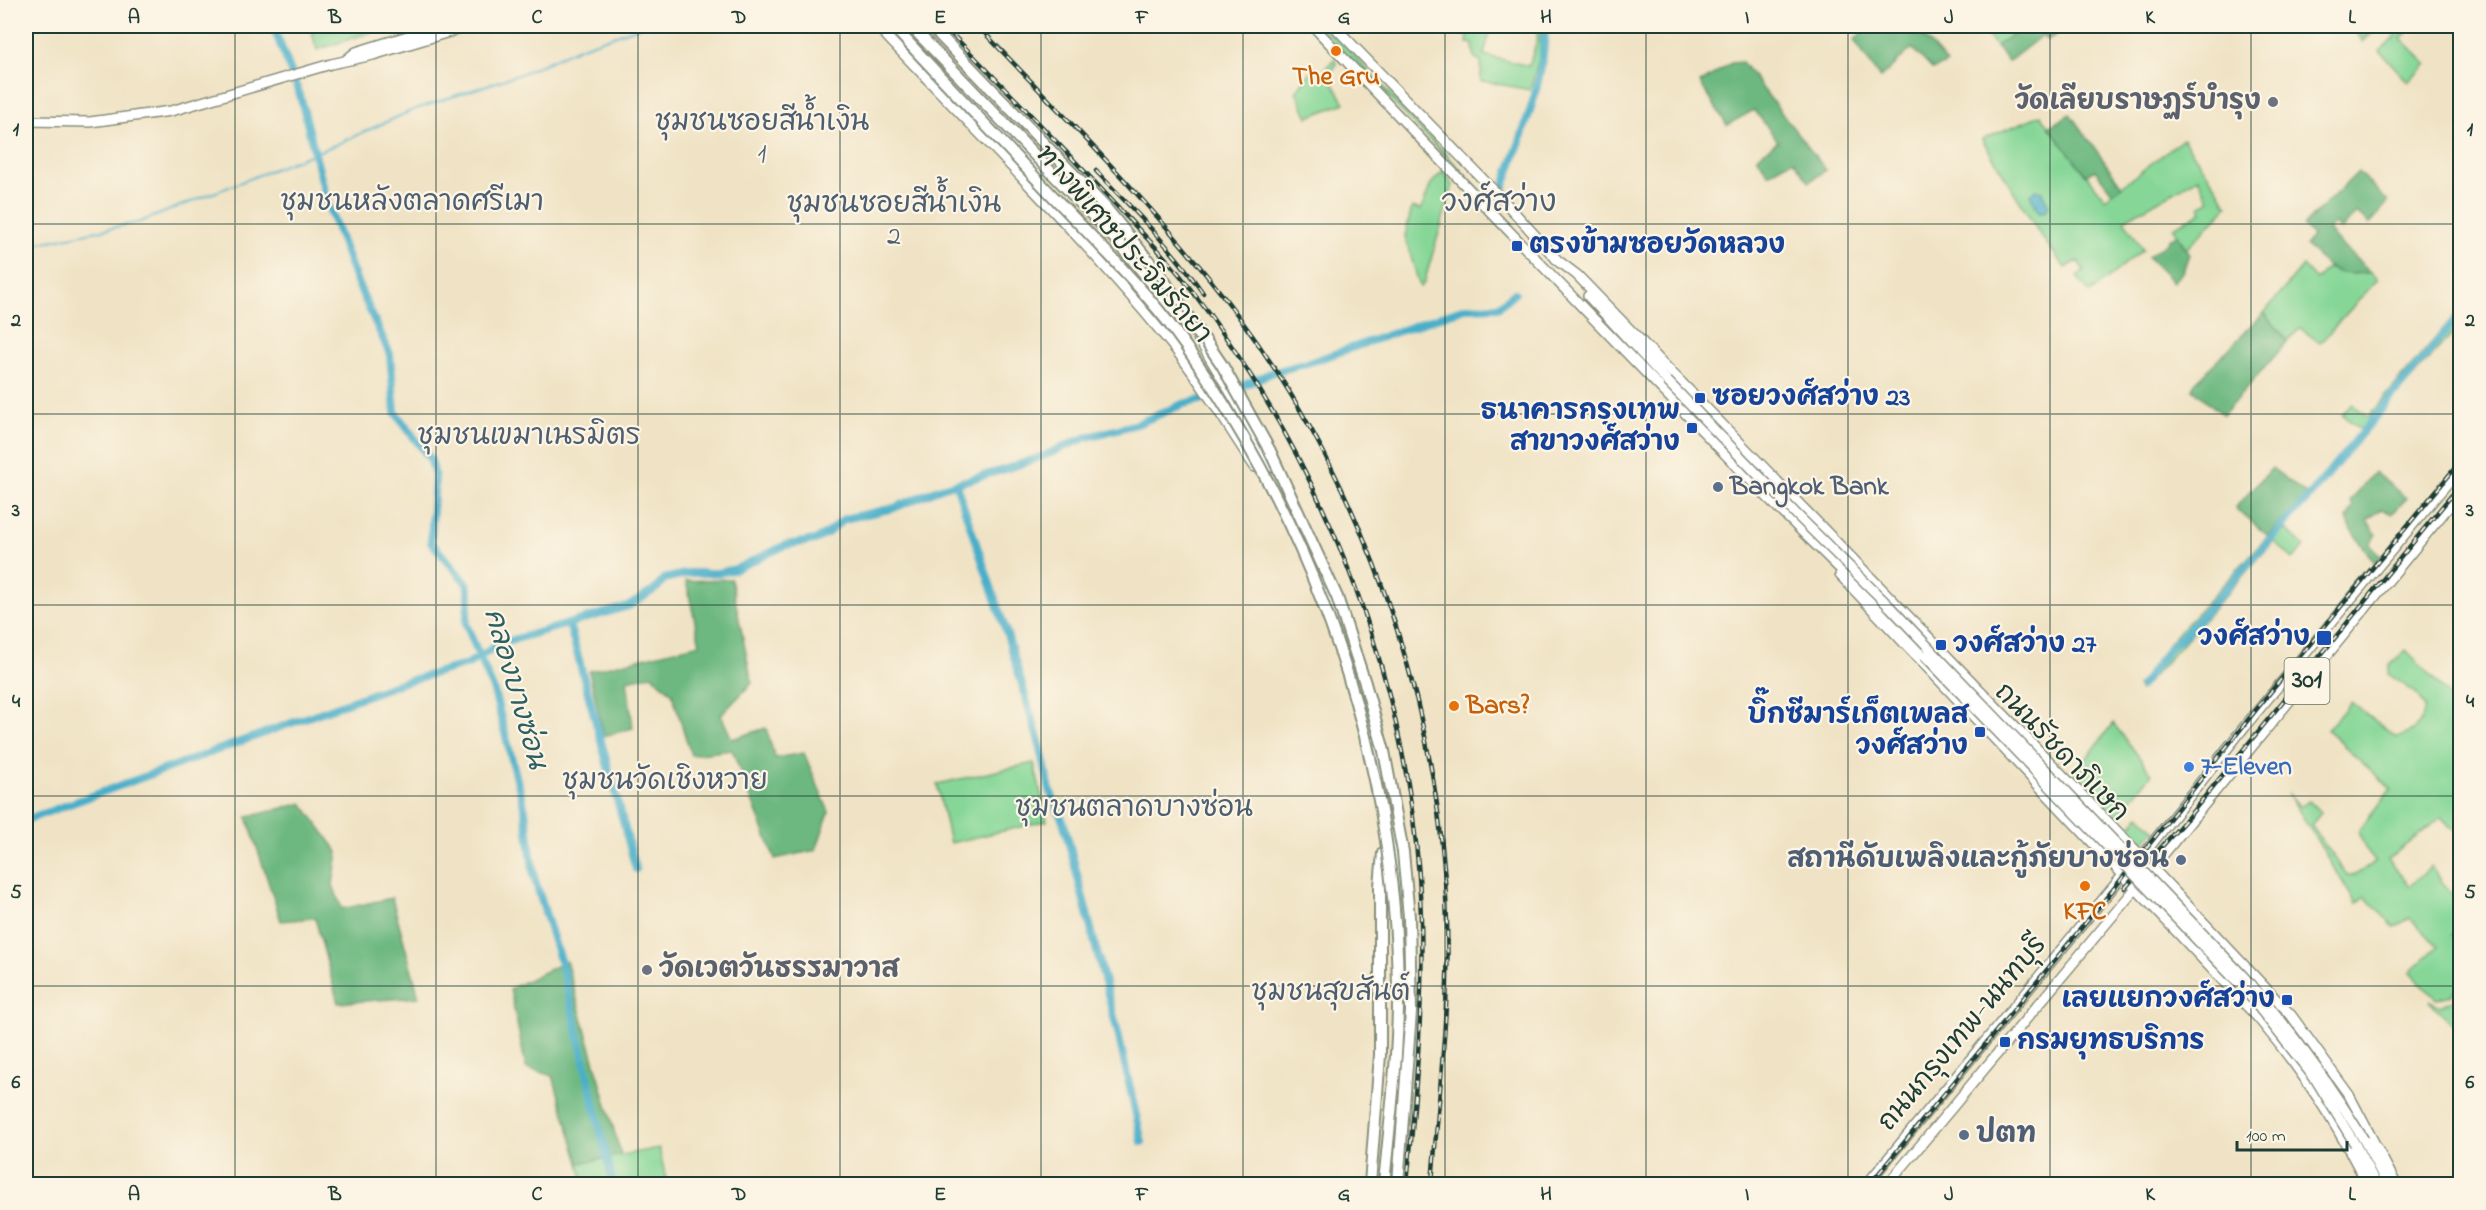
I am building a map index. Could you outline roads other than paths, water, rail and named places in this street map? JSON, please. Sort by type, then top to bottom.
[{"type":"highway","name":"ทางพิเศษประจิมรัถยา","points":[[893,26],[1106,251],[1166,320],[1215,388],[1254,455],[1287,516],[1314,579],[1353,693],[1370,756],[1388,845],[1398,988],[1396,1054],[1386,1185]]},
{"type":"highway","points":[[903,26],[919,45]]},
{"type":"highway","name":"ทางพิเศษประจิมรัถยา","points":[[911,26],[1119,243],[1184,322],[1205,340],[1222,365],[1270,451],[1318,553],[1347,627],[1384,751],[1403,852],[1411,970],[1409,1059],[1398,1185]]},
{"type":"highway","points":[[931,26],[1105,207],[1161,276],[1205,340]]},
{"type":"highway","points":[[1370,1185],[1380,1055],[1380,886],[1383,853]]},
{"type":"main road","points":[[346,60],[356,52],[440,26]]},
{"type":"main road","points":[[26,121],[90,122],[163,113],[346,60],[357,60],[468,26]]},
{"type":"main road","points":[[877,26],[1003,156],[1104,265],[1169,341],[1262,478],[1282,519],[1332,638],[1362,743],[1383,853],[1404,989]]},
{"type":"main road","points":[[1313,26],[1815,546],[1952,696],[2228,985],[2276,1039],[2304,1077],[2350,1150],[2367,1185]]},
{"type":"main road","points":[[1334,26],[1503,200],[1556,259],[1577,275],[2142,857],[2291,1015],[2349,1095],[2396,1185]]},
{"type":"main road","points":[[919,45],[1179,312],[1240,409],[1294,511],[1317,562],[1344,631],[1363,694],[1379,754],[1397,847],[1403,918],[1404,989],[1386,1185]]},
{"type":"main road","name":"ถนนรัชดาภิเษก","points":[[1556,259],[1667,381],[1799,517],[1882,598],[2243,976],[2299,1041],[2334,1092],[2360,1142],[2376,1185]]},
{"type":"main road","name":"ถนนกรุงเทพ-นนทบุรี","points":[[1868,1185],[2124,874],[2142,857],[2220,757],[2460,468]]},
{"type":"main road","name":"ถนนกรุงเทพ-นนทบุรี","points":[[1888,1185],[2136,888],[2460,492]]},
{"type":"main road","points":[[2423,511],[2435,524]]},
{"type":"main road","name":"ถนนรัชดาภิเษก","points":[[1815,546],[1855,582],[2239,984],[2311,1073],[2360,1142],[2387,1185]]},
{"type":"main road","points":[[2050,797],[2057,801],[2066,799],[2068,790],[2065,778]]},
{"type":"main road","points":[[2228,985],[2222,972],[2225,964],[2234,960],[2245,967]]},
{"type":"main road","points":[[1959,1073],[1969,1086]]},
{"type":"water","points":[[2036,190],[2042,192],[2049,206],[2045,212],[2039,212],[2030,194]]},
{"type":"waterway","name":"คลองบางซ่อน","points":[[273,26],[300,95],[328,205],[357,282],[390,354],[395,412],[431,460],[435,476],[431,542],[467,584],[469,595],[466,624],[494,691],[525,810],[534,877],[562,966],[613,1184]]},
{"type":"waterway","points":[[26,246],[140,222],[335,145],[413,110],[523,73],[579,48],[642,26]]},
{"type":"waterway","points":[[1503,189],[1536,88],[1541,68],[1545,26]]},
{"type":"waterway","points":[[26,820],[401,683],[468,664],[498,645],[629,606],[657,588],[664,579],[689,573],[718,573],[736,569],[786,545],[815,540],[844,519],[894,508],[941,488],[1006,469],[1084,438],[1137,424],[1183,404],[1222,395],[1271,373],[1314,361],[1465,308],[1498,307],[1515,293]]},
{"type":"waterway","points":[[2141,686],[2170,647],[2184,635],[2308,498],[2460,314]]},
{"type":"waterway","points":[[956,484],[1008,637],[1041,749],[1050,790],[1064,824],[1118,1033],[1142,1142]]},
{"type":"waterway","points":[[569,624],[636,869]]},
{"type":"railway","points":[[944,26],[1096,183],[1183,279],[1231,345],[1274,414],[1312,486],[1345,560],[1372,637],[1394,716],[1410,795],[1419,876],[1421,992],[1407,1184]]},
{"type":"railway","points":[[978,26],[1144,201],[1236,313],[1286,386],[1329,464],[1367,546],[1397,630],[1420,716],[1437,804],[1446,893],[1447,982],[1432,1184]]},
{"type":"railway","points":[[1096,171],[1166,245],[1203,293]]},
{"type":"railway","points":[[1870,1184],[2116,886],[2259,706],[2460,462]]},
{"type":"railway","points":[[2125,888],[2189,816],[2460,485]]},
{"type":"place","name":"The Gru","points":[[1336,51]]},
{"type":"place","name":"วัดเลียบราษฏร์บำรุง","points":[[2273,102]]},
{"type":"place","name":"ตรงข้ามซอยวัดหลวง","points":[[1517,246]]},
{"type":"place","name":"ซอยวงศ์สว่าง 23","points":[[1700,398]]},
{"type":"place","name":"ธนาคารกรุงเทพ สาขาวงศ์สว่าง","points":[[1692,428]]},
{"type":"place","name":"Bangkok Bank","points":[[1718,487]]},
{"type":"place","name":"วงศ์สว่าง","points":[[2324,638]]},
{"type":"place","name":"วงศ์สว่าง 27","points":[[1941,645]]},
{"type":"place","name":"Bars?","points":[[1454,706]]},
{"type":"place","name":"บิ๊กซีมาร์เก็ตเพลส วงศ์สว่าง","points":[[1980,732]]},
{"type":"place","name":"7-Eleven","points":[[2189,767]]},
{"type":"place","name":"สถานีดับเพลิงและกู้ภัยบางซ่อน","points":[[2181,860]]},
{"type":"place","name":"KFC","points":[[2085,886]]},
{"type":"place","name":"วัดเวตวันธรรมาวาส","points":[[647,970]]},
{"type":"place","name":"เลยแยกวงศ์สว่าง","points":[[2287,1000]]},
{"type":"place","name":"กรมยุทธบริการ","points":[[2005,1042]]},
{"type":"place","name":"ปตท","points":[[1964,1135]]},
{"type":"district","name":"ชุมชนซอยสีน้ำเงิน 1","points":[[762,139]]},
{"type":"district","name":"ชุมชนหลังตลาดศรีเมา","points":[[412,203]]},
{"type":"district","name":"วงศ์สว่าง","points":[[1499,204]]},
{"type":"district","name":"ชุมชนซอยสีน้ำเงิน 2","points":[[894,221]]},
{"type":"district","name":"ชุมชนเขมาเนรมิตร","points":[[529,437]]},
{"type":"district","name":"ชุมชนวัดเชิงหวาย","points":[[665,782]]},
{"type":"district","name":"ชุมชนตลาดบางซ่อน","points":[[1134,809]]},
{"type":"district","name":"ชุมชนสุขสันต์","points":[[1331,993]]}]
